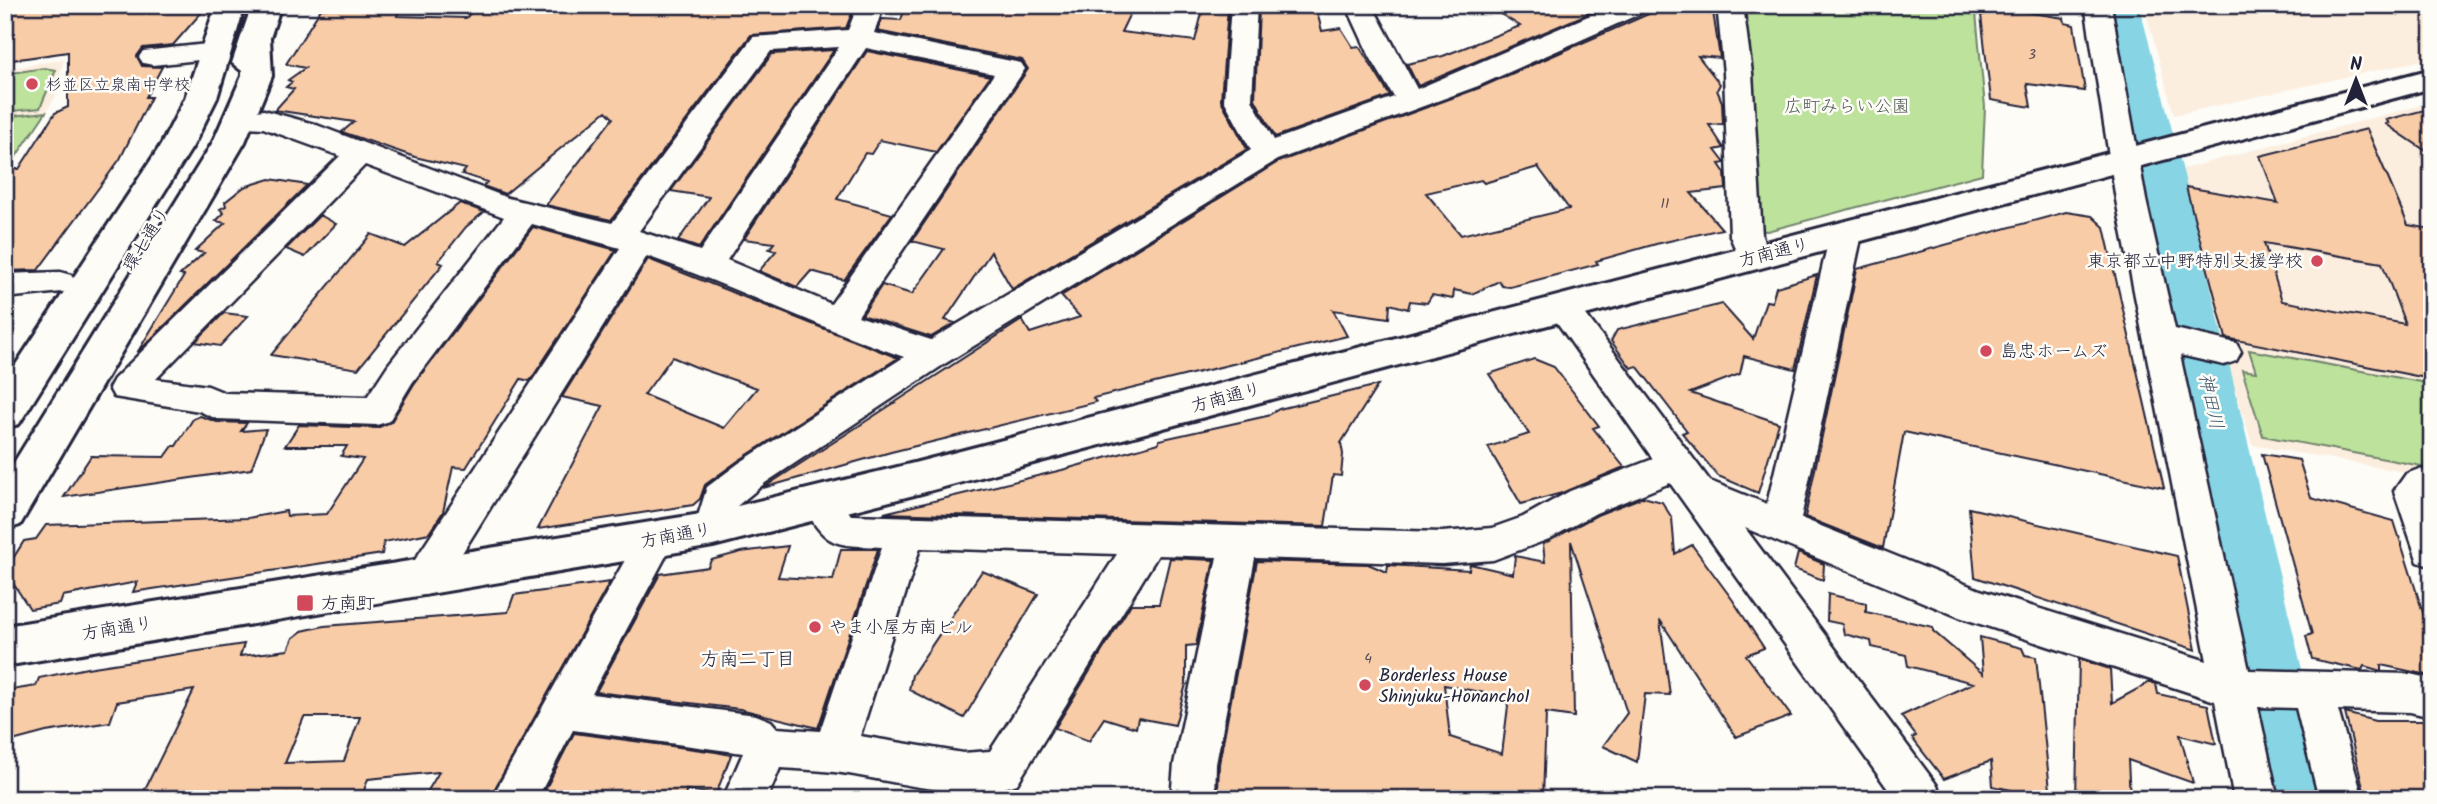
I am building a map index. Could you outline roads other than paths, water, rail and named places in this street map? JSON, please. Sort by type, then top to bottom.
[{"type":"main road","name":"環七通り","points":[[5,463],[195,162],[237,85],[257,40],[267,5]]},
{"type":"main road","name":"環七通り","points":[[5,413],[177,146],[201,98],[220,30]]},
{"type":"main road","points":[[5,365],[220,30]]},
{"type":"main road","points":[[5,513],[153,272],[240,120],[257,76],[257,40]]},
{"type":"main road","name":"方南通り","points":[[5,646],[713,529],[821,503],[2432,78]]},
{"type":"street","points":[[707,265],[859,38],[871,5]]},
{"type":"street","points":[[1244,5],[1238,100],[1267,153]]},
{"type":"street","points":[[1359,5],[1384,57],[1411,102]]},
{"type":"street","points":[[713,529],[715,509],[720,498],[752,473],[934,354],[1267,153],[1411,102],[1524,56],[1637,5]]},
{"type":"street","points":[[1730,5],[1738,73],[1746,236],[1753,257]]},
{"type":"street","points":[[2098,5],[2239,689],[2256,799]]},
{"type":"street","points":[[153,57],[220,30]]},
{"type":"street","points":[[425,578],[629,239],[763,43],[859,38],[1011,69],[837,321]]},
{"type":"street","points":[[240,120],[264,119],[524,213],[629,239],[707,265],[764,287],[837,321],[934,354]]},
{"type":"street","points":[[359,154],[126,388],[208,399],[217,406],[377,411],[400,374],[524,213]]},
{"type":"street","points":[[1781,525],[1846,234]]},
{"type":"street","points":[[5,286],[60,283]]},
{"type":"street","points":[[1563,308],[1921,799]]},
{"type":"street","points":[[2169,340],[2224,352]]},
{"type":"street","points":[[821,503],[841,530],[1149,537],[1442,548],[1493,544],[1536,527],[1583,502],[1685,478],[1781,525],[1973,605],[2239,689],[2410,694],[2432,698]]},
{"type":"street","points":[[2432,487],[2419,484],[2412,491],[2432,551]]},
{"type":"street","points":[[834,752],[906,533]]},
{"type":"street","points":[[564,710],[756,735],[767,747],[834,752],[963,773],[1002,770],[1149,537]]},
{"type":"street","points":[[513,799],[656,539]]},
{"type":"street","points":[[1194,799],[1195,764],[1239,541]]},
{"type":"street","points":[[2306,692],[2341,799]]},
{"type":"street","points":[[745,799],[767,747]]},
{"type":"waterway","name":"神田川","points":[[2119,5],[2162,175],[2300,799]]},
{"type":"place","name":"杉並区立泉南中学校","points":[[32,84]]},
{"type":"place","name":"東京都立中野特別支援学校","points":[[2317,261]]},
{"type":"place","name":"島忠ホームズ","points":[[1986,351]]},
{"type":"place","name":"方南町","points":[[305,603]]},
{"type":"place","name":"やま小屋方南ビル","points":[[815,627]]},
{"type":"place","name":"Borderless House Shinjuku-Honancho1","points":[[1365,685]]},
{"type":"district","name":"方南二丁目","points":[[748,658]]},
{"type":"park label","name":"広町みらい公園","points":[[1847,106]]}]
